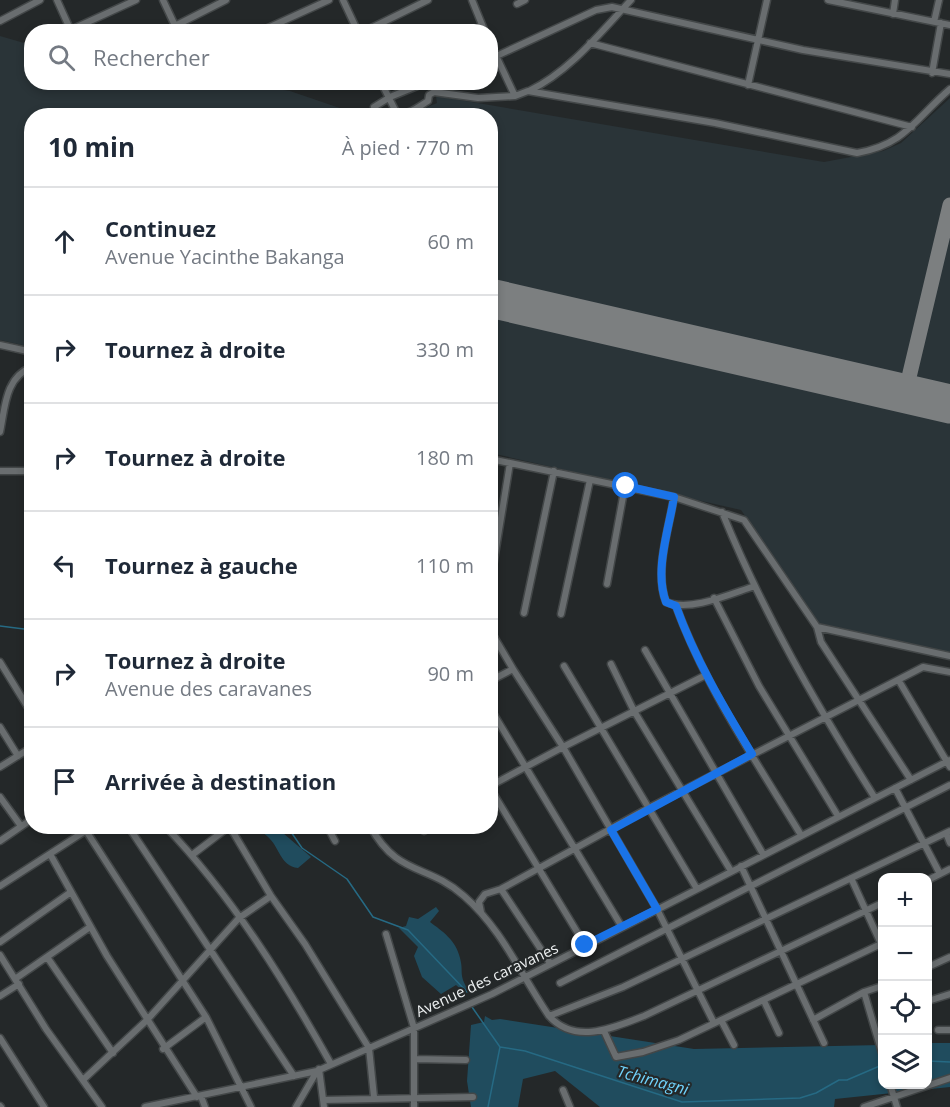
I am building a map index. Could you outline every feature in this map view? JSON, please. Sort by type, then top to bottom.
[{"type":"street","points":[[0,21],[40,0]]},
{"type":"street","points":[[57,0],[66,24]]},
{"type":"street","points":[[84,24],[136,0]]},
{"type":"street","points":[[163,0],[175,24]]},
{"type":"street","points":[[209,0],[212,7]]},
{"type":"street","points":[[185,24],[226,0]]},
{"type":"street","points":[[276,24],[329,0]]},
{"type":"street","points":[[343,0],[354,24]]},
{"type":"street","points":[[379,24],[428,0]]},
{"type":"street","points":[[472,0],[482,24]]},
{"type":"street","points":[[517,4],[525,0]]},
{"type":"street","points":[[416,108],[428,101],[429,95],[434,92],[478,98],[515,96],[528,91],[558,74],[631,0]]},
{"type":"street","points":[[748,85],[767,0]]},
{"type":"street","points":[[828,0],[950,25]]},
{"type":"street","points":[[893,14],[895,0]]},
{"type":"street","points":[[932,73],[939,0]]},
{"type":"street","points":[[498,56],[596,10],[623,8],[758,41],[932,73],[950,74]]},
{"type":"street","points":[[590,44],[912,127]]},
{"type":"street","points":[[498,65],[515,96]]},
{"type":"street","points":[[528,91],[715,123],[850,153],[885,146],[912,127],[950,89]]},
{"type":"street","points":[[386,90],[394,108]]},
{"type":"street","points":[[374,107],[408,90]]},
{"type":"street","points":[[0,345],[24,350]]},
{"type":"street","points":[[0,432],[3,409],[15,376],[24,371]]},
{"type":"street","points":[[498,461],[674,497],[744,520],[817,627],[821,642],[911,780]]},
{"type":"street","points":[[498,536],[510,463]]},
{"type":"street","points":[[0,471],[24,471]]},
{"type":"street","points":[[524,614],[554,471]]},
{"type":"street","points":[[561,614],[590,480]]},
{"type":"street","points":[[607,584],[626,486]]},
{"type":"street","points":[[674,497],[662,566],[661,591],[666,602],[676,606],[755,586]]},
{"type":"street","points":[[722,512],[769,617],[825,718],[874,798]]},
{"type":"street","points":[[714,598],[759,686],[838,816]]},
{"type":"street","points":[[676,606],[689,642],[706,675],[801,835]]},
{"type":"street","points":[[817,627],[950,657]]},
{"type":"street","points":[[498,644],[657,909],[717,1022],[734,1045]]},
{"type":"street","points":[[645,650],[763,854]]},
{"type":"street","points":[[0,662],[24,701]]},
{"type":"street","points":[[611,664],[634,711],[731,871]]},
{"type":"street","points":[[564,666],[599,729],[697,889]]},
{"type":"street","points":[[482,913],[480,897],[501,890],[538,866],[611,830],[752,754],[861,701],[926,666],[950,673]]},
{"type":"street","points":[[498,677],[513,669]]},
{"type":"street","points":[[498,783],[562,747],[706,675]]},
{"type":"street","points":[[899,681],[949,763]]},
{"type":"street","points":[[498,722],[622,927]]},
{"type":"street","points":[[0,727],[18,756]]},
{"type":"street","points":[[0,767],[24,752]]},
{"type":"street","name":"Avenue des caravanes","points":[[150,1106],[318,1070],[524,977],[838,816],[949,763]]},
{"type":"street","points":[[560,983],[950,785]]},
{"type":"street","points":[[895,788],[940,874]]},
{"type":"street","points":[[0,796],[21,826]]},
{"type":"street","points":[[498,800],[585,945]]},
{"type":"street","points":[[0,841],[24,824]]},
{"type":"street","points":[[549,1016],[605,995],[948,832],[950,843]]},
{"type":"street","points":[[0,886],[77,834]]},
{"type":"street","points":[[87,834],[206,1017],[251,1107]]},
{"type":"street","points":[[133,834],[210,951],[267,1032],[294,1076]]},
{"type":"street","points":[[172,834],[192,855],[239,918],[278,975],[331,1064]]},
{"type":"street","points":[[192,855],[220,834]]},
{"type":"street","points":[[234,834],[271,896],[305,944],[369,1048],[374,1097]]},
{"type":"street","points":[[331,834],[335,841]]},
{"type":"street","points":[[375,834],[388,854],[455,888],[482,913],[507,947],[549,1016],[563,1029],[604,1031],[878,905]]},
{"type":"street","points":[[50,854],[90,927],[163,1049],[205,1107]]},
{"type":"street","points":[[741,866],[824,1043]]},
{"type":"street","points":[[932,878],[950,869]]},
{"type":"street","points":[[851,878],[878,937]]},
{"type":"street","points":[[501,890],[550,963]]},
{"type":"street","points":[[0,942],[71,892]]},
{"type":"street","points":[[84,1079],[147,1020],[239,918],[271,896]]},
{"type":"street","points":[[0,996],[90,927]]},
{"type":"street","points":[[386,934],[414,1028],[414,1107]]},
{"type":"street","points":[[604,1031],[613,1054],[621,1057],[678,1040],[878,948]]},
{"type":"street","points":[[0,955],[52,1037],[102,1107]]},
{"type":"street","points":[[48,957],[113,1053]]},
{"type":"street","points":[[932,965],[950,957]]},
{"type":"street","points":[[813,1020],[864,992],[878,987]]},
{"type":"street","points":[[864,992],[878,1039]]},
{"type":"street","points":[[932,999],[950,994]]},
{"type":"street","points":[[764,1000],[779,1033]]},
{"type":"street","points":[[163,1049],[206,1017]]},
{"type":"street","points":[[938,1030],[950,1030]]},
{"type":"street","points":[[1,1041],[44,1107]]},
{"type":"street","points":[[414,1059],[466,1060]]},
{"type":"street","points":[[318,1070],[324,1103],[374,1097],[473,1097]]},
{"type":"street","points":[[296,1107],[318,1070]]},
{"type":"street","points":[[864,1107],[950,1078]]},
{"type":"street","points":[[892,1089],[897,1107]]},
{"type":"street","points":[[563,1090],[570,1107]]},
{"type":"shaded area","points":[[0,36],[24,43],[24,90],[284,90],[340,108],[24,108],[24,345],[0,340]]},
{"type":"shaded area","points":[[436,96],[824,162],[883,151],[901,143],[950,98],[950,653],[819,623],[741,510],[498,455],[498,108],[425,108],[437,103]]},
{"type":"shaded area","points":[[264,834],[284,834],[311,857],[298,868],[292,867],[287,864]]},
{"type":"shaded area","points":[[436,907],[439,911],[430,922],[448,937],[458,952],[462,976],[468,990],[464,992],[456,985],[441,994],[422,977],[414,956],[418,947],[399,928],[406,926],[409,917],[418,919]]},
{"type":"shaded area","points":[[485,1016],[492,1020],[500,1019],[694,1049],[878,1045],[878,1089],[931,1089],[835,1099],[834,1107],[600,1107],[555,1071],[523,1079],[518,1107],[471,1107],[467,1081],[471,1025],[484,1022]]},
{"type":"shaded area","points":[[932,1043],[950,1043],[950,1087],[932,1089]]},
{"type":"waterway","name":"Tchimagni","points":[[0,626],[24,629]]},
{"type":"waterway","name":"Tchimagni","points":[[292,834],[302,848],[347,879],[373,917],[408,930],[467,992]]},
{"type":"waterway","name":"Tchimagni","points":[[472,1007],[500,1047],[525,1051],[682,1102],[800,1098],[816,1093],[839,1080],[847,1080],[878,1067]]},
{"type":"waterway","points":[[488,1107],[500,1047]]},
{"type":"waterway","name":"Tchimagni","points":[[932,1061],[950,1062]]},
{"type":"taxiway","points":[[905,394],[950,205]]},
{"type":"runway","points":[[498,300],[950,404]]},
{"type":"route","points":[[585,945],[657,909],[611,830],[752,754],[689,642],[676,606],[666,602],[661,591],[662,566],[674,497],[626,486]]}]
